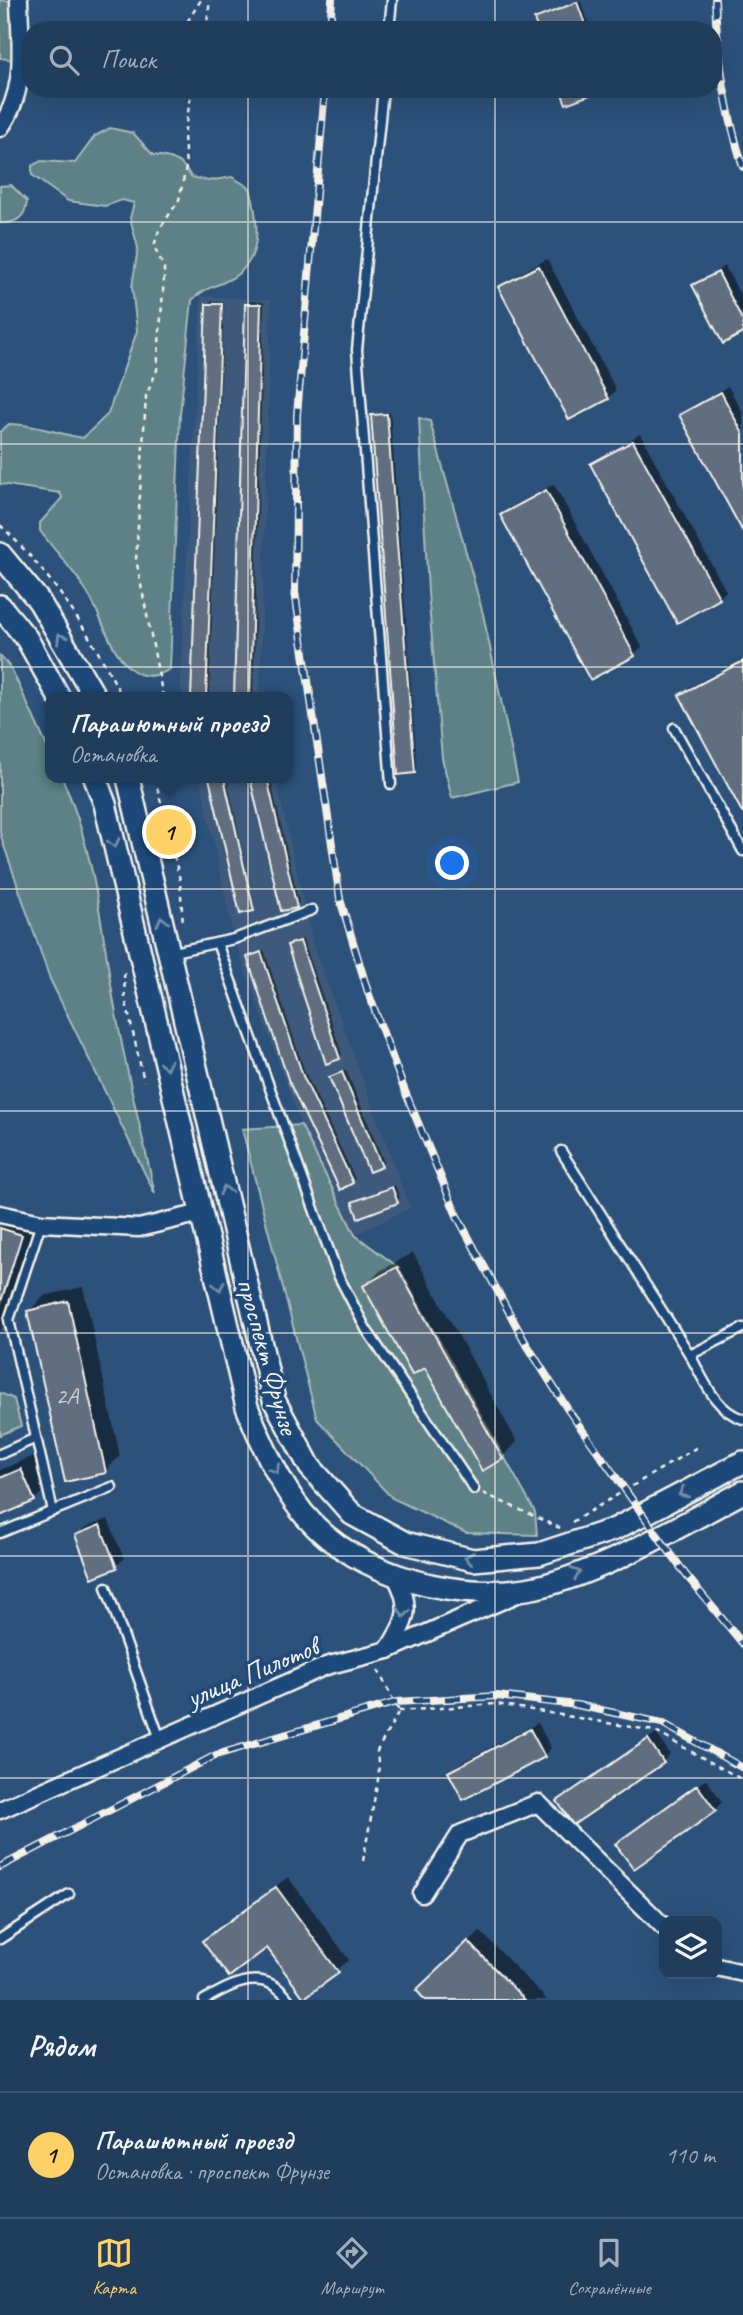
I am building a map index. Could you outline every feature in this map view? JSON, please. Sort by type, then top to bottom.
[{"type":"main road","points":[[0,554],[39,601],[92,692]]},
{"type":"main road","points":[[0,606],[27,639],[56,692]]},
{"type":"main road","name":"проспект Фрунзе","points":[[97,783],[105,804],[247,1407],[263,1448],[296,1503],[330,1538],[360,1558],[410,1582],[473,1592],[527,1589],[577,1573],[648,1543],[743,1492]]},
{"type":"main road","name":"проспект Фрунзе","points":[[129,783],[274,1400],[310,1467],[352,1514],[405,1543],[473,1560],[539,1554],[615,1529],[743,1462]]},
{"type":"street","points":[[19,0],[21,45]]},
{"type":"street","points":[[0,128],[18,94],[21,74]]},
{"type":"street","points":[[0,1214],[41,1223],[139,1228],[201,1213]]},
{"type":"street","points":[[387,1650],[403,1624],[407,1609],[405,1594],[395,1575]]},
{"type":"street","name":"улица Пилотов","points":[[0,1810],[326,1666],[387,1650],[527,1589]]},
{"type":"street","points":[[422,1894],[460,1834],[538,1803],[659,1922]]},
{"type":"street","points":[[722,1968],[743,1973]]},
{"type":"lane","points":[[390,21],[392,0]]},
{"type":"lane","points":[[382,98],[357,350],[391,785]]},
{"type":"lane","points":[[674,728],[743,851]]},
{"type":"lane","points":[[169,953],[217,943],[312,910]]},
{"type":"lane","points":[[217,943],[338,1275],[366,1329],[474,1489]]},
{"type":"lane","points":[[561,1151],[717,1402],[731,1414],[743,1419]]},
{"type":"lane","points":[[41,1223],[9,1320],[53,1511]]},
{"type":"lane","points":[[690,1355],[743,1328]]},
{"type":"lane","points":[[0,1454],[36,1438]]},
{"type":"lane","points":[[0,1532],[112,1487]]},
{"type":"lane","points":[[106,1587],[160,1739]]},
{"type":"lane","points":[[0,1939],[69,1894]]},
{"type":"lane","points":[[204,2000],[233,1984],[257,1979],[271,1982],[289,2000]]},
{"type":"path","points":[[188,21],[201,0]]},
{"type":"path","points":[[207,21],[210,0]]},
{"type":"path","points":[[162,692],[136,558],[146,396],[157,370],[164,278],[164,268],[154,246],[159,230],[179,200],[186,167],[184,135],[190,98]]},
{"type":"path","points":[[0,525],[58,587],[96,645],[120,692]]},
{"type":"path","points":[[474,1489],[561,1528],[699,1446]]},
{"type":"path","points":[[370,1656],[399,1711]]},
{"type":"path","points":[[399,1711],[497,1704],[654,1731],[743,1780]]},
{"type":"path","points":[[363,1861],[379,1774],[377,1751],[399,1711]]},
{"type":"shaded area","points":[[201,296],[271,300],[260,692],[182,692],[180,683]]},
{"type":"shaded area","points":[[201,783],[277,783],[313,944],[410,1208],[355,1235],[301,1125],[234,939]]},
{"type":"green space","points":[[0,0],[12,1],[14,60],[0,58]]},
{"type":"green space","points":[[110,128],[133,133],[153,155],[176,160],[191,177],[208,181],[232,177],[250,188],[256,215],[256,241],[247,265],[237,274],[192,300],[180,414],[170,669],[153,676],[139,674],[127,665],[108,636],[87,592],[40,531],[40,523],[62,498],[60,493],[0,484],[0,432],[9,424],[19,424],[83,438],[108,414],[137,331],[132,287],[138,248],[130,218],[134,203],[122,200],[105,206],[68,201],[32,175],[32,166],[41,161],[75,163],[95,136]]},
{"type":"green space","points":[[11,185],[27,201],[25,211],[11,222],[0,223],[0,186]]},
{"type":"green space","points":[[419,418],[430,421],[483,614],[518,782],[452,798],[442,758],[428,592]]},
{"type":"green space","points":[[0,656],[11,668],[45,742],[45,783],[64,783],[81,828],[94,879],[120,1037],[155,1194],[50,979],[0,832]]},
{"type":"green space","points":[[301,1125],[355,1235],[398,1267],[535,1512],[537,1535],[466,1533],[392,1498],[317,1419],[242,1129]]},
{"type":"green space","points":[[0,1393],[14,1399],[21,1426],[0,1435]]},
{"type":"building","points":[[577,2],[584,21],[535,21],[534,19]]},
{"type":"building","points":[[564,98],[582,98],[566,104]]},
{"type":"building","points":[[539,266],[609,399],[569,420],[498,287]]},
{"type":"building","points":[[718,272],[743,321],[743,333],[723,344],[692,285]]},
{"type":"building","points":[[206,304],[222,304],[206,692],[191,692]]},
{"type":"building","points":[[245,304],[261,304],[250,692],[234,692]]},
{"type":"building","points":[[721,392],[743,434],[743,532],[679,415]]},
{"type":"building","points":[[387,414],[415,773],[398,775],[371,415]]},
{"type":"building","points":[[633,441],[720,599],[677,623],[590,464]]},
{"type":"building","points":[[546,490],[635,656],[590,680],[500,515]]},
{"type":"building","points":[[743,661],[743,814],[679,695]]},
{"type":"building","points":[[210,783],[225,783],[254,911],[240,914]]},
{"type":"building","points":[[251,783],[268,783],[297,908],[281,911]]},
{"type":"building","points":[[300,941],[340,1059],[326,1064],[287,945]]},
{"type":"building","points":[[261,952],[303,1076],[353,1183],[340,1190],[289,1082],[247,957]]},
{"type":"building","points":[[342,1072],[382,1167],[369,1172],[329,1077]]},
{"type":"building","points":[[392,1187],[398,1203],[358,1218],[352,1202]]},
{"type":"building","points":[[0,1228],[22,1235],[0,1305]]},
{"type":"building","points":[[397,1267],[503,1459],[482,1471],[425,1368],[412,1375],[363,1286]]},
{"type":"building","points":[[68,1301],[106,1473],[65,1482],[27,1311]]},
{"type":"building","points":[[21,1469],[35,1501],[0,1516],[0,1478]]},
{"type":"building","points":[[100,1525],[117,1568],[92,1578],[75,1535]]},
{"type":"building","points":[[530,1729],[545,1757],[463,1800],[448,1772]]},
{"type":"building","points":[[648,1739],[664,1763],[573,1825],[557,1801]]},
{"type":"building","points":[[697,1785],[716,1811],[634,1869],[615,1844]]},
{"type":"building","points":[[276,1887],[339,1973],[304,1998],[267,1948],[229,1977],[202,1941]]},
{"type":"building","points":[[468,1941],[525,2000],[425,2000],[416,1990]]},
{"type":"railway","points":[[331,21],[332,0]]},
{"type":"railway","points":[[715,0],[716,21]]},
{"type":"railway","points":[[722,77],[743,167]]},
{"type":"railway","points":[[324,98],[297,415],[295,592],[340,899],[368,992],[404,1089],[457,1216],[524,1340],[568,1410],[686,1575],[743,1644]]},
{"type":"railway","points":[[0,1867],[216,1755],[397,1702],[497,1696],[577,1705],[662,1723],[743,1768]]},
{"type":"place","name":"Парашютный проезд","points":[[169,832]]}]
